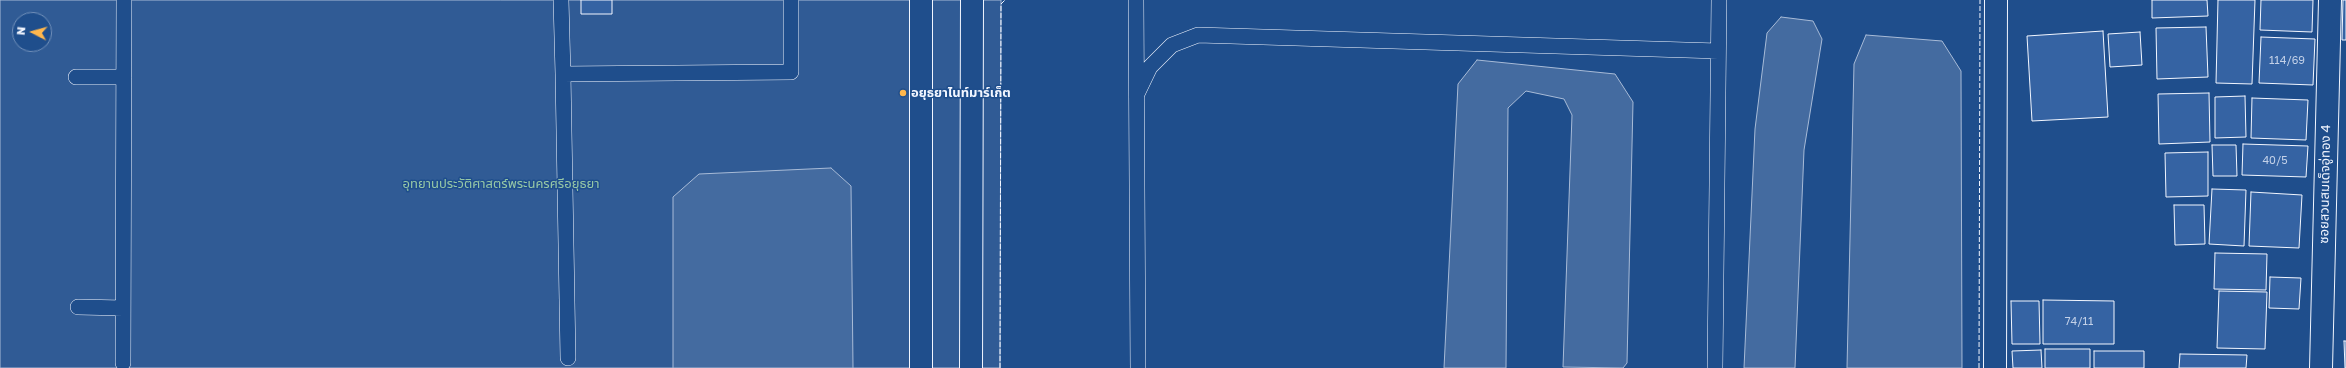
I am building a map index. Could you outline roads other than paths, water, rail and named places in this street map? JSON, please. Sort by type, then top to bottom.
[{"type":"street","points":[[921,0],[921,368]]},
{"type":"street","points":[[971,368],[972,0]]},
{"type":"street","points":[[1995,368],[1996,0]]},
{"type":"street","name":"ซอยสวนสมเด็จอู่ทอง 4","points":[[2320,368],[2330,0]]},
{"type":"lane","points":[[122,363],[124,0]]},
{"type":"lane","points":[[561,0],[568,358]]},
{"type":"lane","points":[[563,74],[791,72],[792,0]]},
{"type":"lane","points":[[1136,0],[1138,368]]},
{"type":"lane","points":[[1715,368],[1719,0]]},
{"type":"lane","points":[[1136,94],[1150,67],[1172,45],[1198,35],[1718,51]]},
{"type":"lane","points":[[76,77],[124,77]]},
{"type":"lane","points":[[78,307],[123,308]]},
{"type":"place","name":"อยุธยาไนท์มาร์เก็ต","points":[[903,93]]},
{"type":"park label","name":"อุทยานประวัติศาสตร์พระนครศรีอยุธยา","points":[[501,184]]}]
